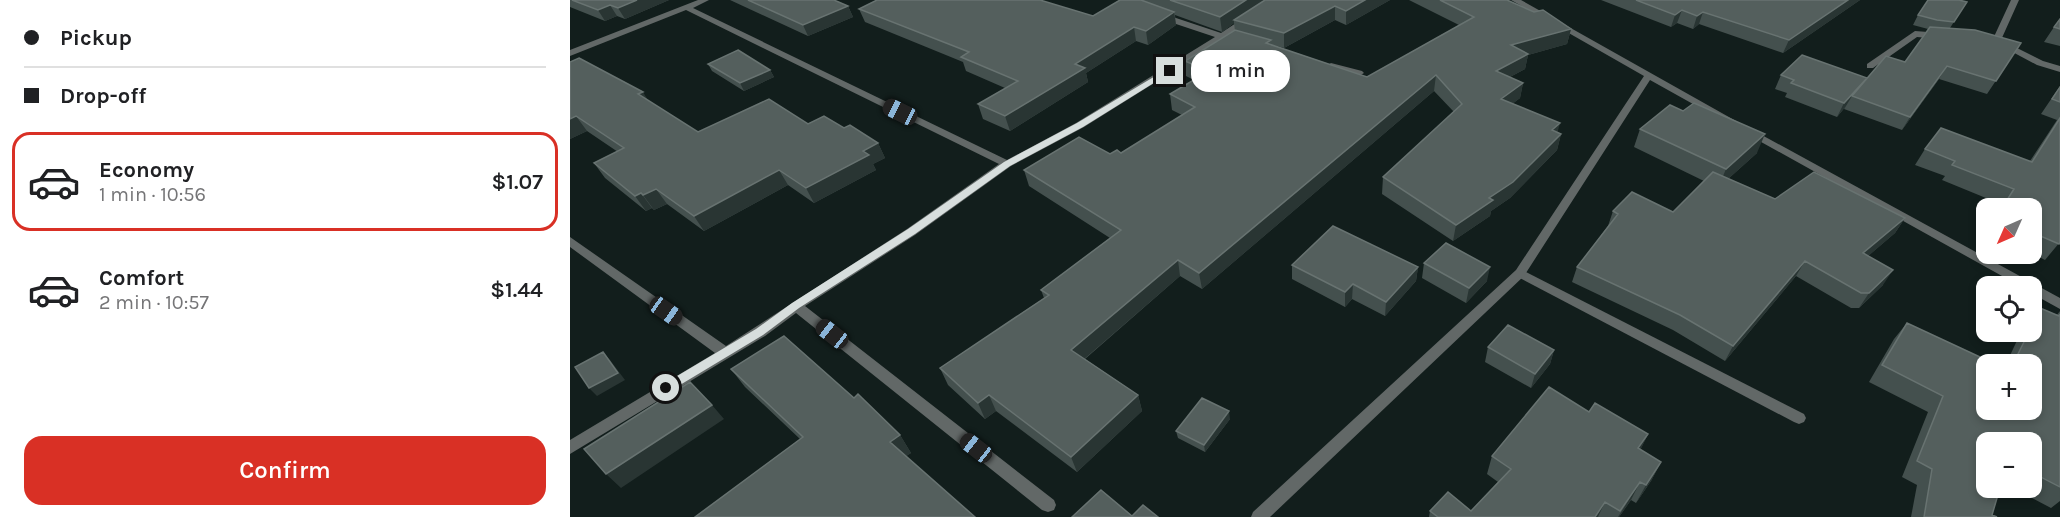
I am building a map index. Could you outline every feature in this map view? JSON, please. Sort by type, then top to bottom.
[{"type":"street","points":[[570,53],[705,0]]},
{"type":"street","points":[[1515,0],[2010,276]]},
{"type":"street","points":[[1996,41],[2015,0]]},
{"type":"street","points":[[687,8],[1007,164]]},
{"type":"street","points":[[1147,11],[1229,38]]},
{"type":"street","points":[[570,448],[760,332],[796,306],[911,232],[1007,164],[1080,125],[1229,38],[1261,11]]},
{"type":"street","points":[[1870,66],[1915,34],[1950,37]]},
{"type":"street","points":[[1984,40],[1996,41],[2040,63],[2060,69]]},
{"type":"street","points":[[1325,64],[1359,73]]},
{"type":"street","points":[[1259,517],[1520,273],[1648,76]]},
{"type":"street","points":[[570,241],[724,352]]},
{"type":"street","points":[[1520,273],[1798,418]]},
{"type":"street","points":[[2042,294],[2060,304]]},
{"type":"street","points":[[796,306],[1048,505]]},
{"type":"building","points":[[572,0],[637,0],[618,8],[610,5],[598,10]]},
{"type":"building","points":[[748,0],[834,0],[848,6],[803,25]]},
{"type":"building","points":[[877,0],[1040,0],[1093,16],[1120,0],[1141,0],[1174,12],[1146,31],[1134,27],[1075,64],[1085,68],[1005,116],[978,104],[1018,81],[961,57],[969,52],[859,9]]},
{"type":"building","points":[[1170,0],[1246,0],[1220,17]]},
{"type":"building","points":[[1265,0],[1365,0],[1346,11],[1335,6],[1284,33],[1234,20]]},
{"type":"building","points":[[1440,0],[1507,0],[1534,12],[1543,10],[1571,29],[1511,45],[1528,54],[1496,71],[1523,83],[1501,99],[1560,123],[1552,130],[1561,134],[1513,182],[1489,198],[1493,200],[1456,225],[1383,177],[1462,104],[1436,75],[1199,273],[1178,260],[1071,350],[1138,395],[1071,457],[989,395],[978,403],[940,368],[1049,295],[1041,290],[1121,230],[1024,170],[1079,137],[1110,154],[1117,150],[1121,153],[1195,107],[1170,94],[1209,71],[1185,61],[1235,30],[1271,40],[1266,43],[1367,77],[1474,17]]},
{"type":"building","points":[[1636,0],[1848,0],[1789,40],[1703,12],[1697,16],[1682,10],[1675,15]]},
{"type":"building","points":[[1928,0],[1967,2],[1954,22],[1918,15]]},
{"type":"building","points":[[2060,19],[2060,29],[2054,27]]},
{"type":"building","points":[[1930,27],[1975,30],[2021,43],[1996,81],[1947,66],[1910,117],[1852,96],[1886,56],[1905,62]]},
{"type":"building","points":[[738,50],[770,70],[740,83],[708,64]]},
{"type":"building","points":[[1802,55],[1867,78],[1844,103],[1791,83],[1794,80],[1781,75]]},
{"type":"building","points":[[579,58],[643,92],[638,94],[698,132],[769,99],[808,124],[824,116],[844,128],[850,125],[878,143],[863,151],[869,155],[806,188],[779,170],[694,216],[656,189],[635,196],[594,163],[624,148],[576,116],[570,119],[570,62]]},
{"type":"building","points":[[2060,87],[2060,102],[2052,99]]},
{"type":"building","points":[[1694,103],[1765,134],[1726,169],[1640,129],[1670,105],[1683,111]]},
{"type":"building","points":[[2060,118],[2059,244],[2042,237],[2042,198],[2008,198],[2014,189],[1952,165],[1955,161],[1925,149],[1941,128],[2032,162]]},
{"type":"building","points":[[1713,172],[1775,199],[1814,172],[1905,218],[1863,253],[1893,270],[1869,293],[1861,293],[1805,261],[1733,346],[1680,315],[1577,267],[1618,214],[1613,211],[1632,192],[1673,212]]},
{"type":"building","points":[[1333,226],[1418,267],[1386,302],[1353,284],[1345,292],[1292,265]]},
{"type":"building","points":[[1446,243],[1490,267],[1469,288],[1424,263]]},
{"type":"building","points":[[2042,309],[2059,316],[2060,314],[2060,487],[2042,478],[2042,432],[1976,432],[1976,498],[1997,498],[1992,515],[1997,517],[1924,517],[1932,469],[1917,461],[1943,396],[1882,365],[1907,323],[1976,355],[1976,420],[2042,420],[2042,354],[2018,354],[2024,342],[2042,342]]},
{"type":"building","points":[[1508,325],[1554,350],[1535,374],[1488,347]]},
{"type":"building","points":[[784,336],[854,398],[858,394],[900,435],[890,442],[975,517],[695,517],[803,437],[731,369]]},
{"type":"building","points":[[603,352],[618,373],[589,388],[575,367]]},
{"type":"building","points":[[690,382],[712,405],[606,474],[584,449]]},
{"type":"building","points":[[1549,387],[1589,412],[1595,403],[1648,434],[1638,448],[1661,462],[1646,485],[1640,482],[1620,511],[1605,502],[1595,517],[1438,517],[1430,511],[1448,492],[1471,511],[1511,469],[1492,456]]},
{"type":"building","points":[[1202,398],[1229,411],[1204,445],[1176,431]]},
{"type":"building","points":[[1101,490],[1132,516],[1143,505],[1158,517],[1072,517]]},
{"type":"route","points":[[666,388],[760,332],[796,306],[911,232],[1007,164],[1080,125],[1170,71]]}]
